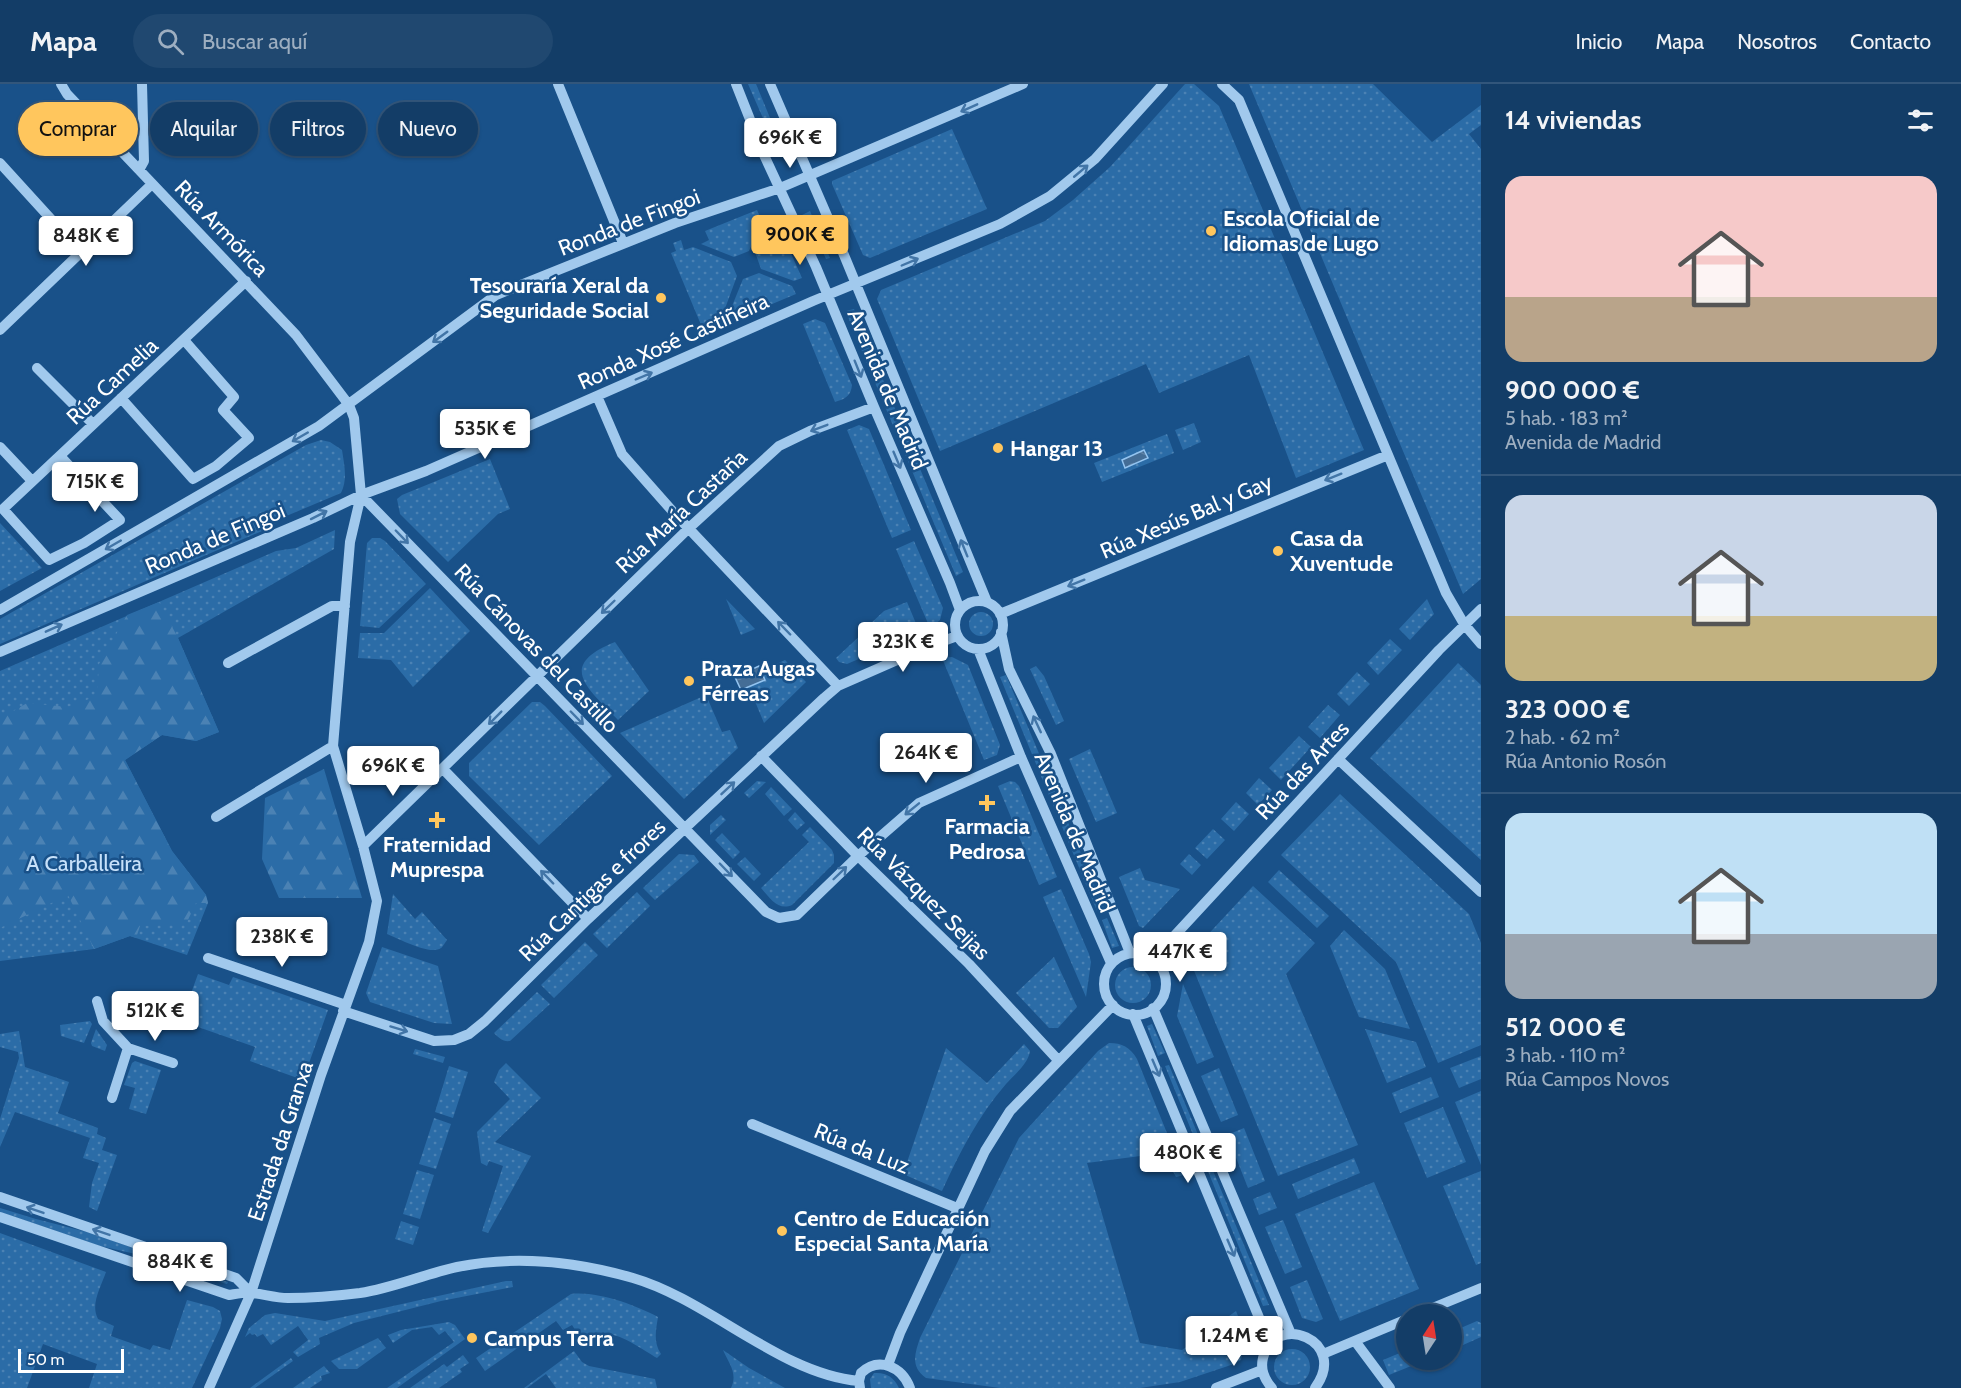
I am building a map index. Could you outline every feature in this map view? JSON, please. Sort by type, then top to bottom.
[{"type":"street","name":"Rúa Armórica","points":[[61,84],[67,94],[296,335],[349,405]]},
{"type":"street","points":[[139,170],[144,160],[142,84]]},
{"type":"street","points":[[558,84],[623,243]]},
{"type":"street","name":"Avenida de Madrid","points":[[736,84],[764,155],[828,295],[960,610]]},
{"type":"street","name":"Avenida de Madrid","points":[[770,84],[856,284],[987,602]]},
{"type":"street","name":"Ronda de Fingoi","points":[[0,610],[319,426],[496,295],[675,223],[810,176],[1023,84]]},
{"type":"street","name":"Ronda Xosé Castiñeira","points":[[361,495],[426,471],[828,295],[1000,224],[1050,196],[1095,159],[1163,84]]},
{"type":"street","points":[[1222,84],[1239,100],[1446,593],[1464,624],[1481,644]]},
{"type":"street","points":[[2,168],[81,252]]},
{"type":"street","points":[[0,330],[152,184]]},
{"type":"street","name":"Rúa Camelia","points":[[60,456],[120,520],[84,543],[49,560],[3,509],[246,280]]},
{"type":"street","points":[[121,398],[193,479],[216,466],[249,438],[223,410],[234,397],[184,340]]},
{"type":"street","points":[[37,368],[93,424]]},
{"type":"street","points":[[597,396],[622,454],[838,686]]},
{"type":"street","points":[[349,405],[354,418],[361,495]]},
{"type":"street","name":"Rúa María Castaña","points":[[363,846],[689,528],[779,447],[810,431],[874,406]]},
{"type":"street","points":[[0,447],[33,482]]},
{"type":"street","name":"Rúa Xesús Bal y Gay","points":[[1000,614],[1388,455]]},
{"type":"street","name":"Ronda de Fingoi","points":[[0,652],[313,518],[361,495]]},
{"type":"street","name":"Estrada da Granxa","points":[[209,1388],[251,1293],[369,942],[376,900],[363,846],[333,746],[350,542],[361,495]]},
{"type":"street","name":"Rúa Cánovas del Castillo","points":[[361,495],[766,912],[779,918],[796,915],[858,856],[919,803],[1022,757]]},
{"type":"street","points":[[972,602],[987,602],[1000,614],[1001,632],[993,644],[978,649],[966,645],[957,636],[955,622],[960,610],[972,602]]},
{"type":"street","points":[[228,663],[332,606],[345,606]]},
{"type":"street","name":"Rúa das Artes","points":[[1153,958],[1464,624],[1481,609]]},
{"type":"street","name":"Avenida de Madrid","points":[[1001,632],[1009,669],[1051,754],[1130,953]]},
{"type":"street","name":"Rúa Cantigas e frores","points":[[345,1008],[434,1041],[454,1040],[469,1034],[588,919],[838,686],[957,636]]},
{"type":"street","name":"Avenida de Madrid","points":[[978,649],[1111,963]]},
{"type":"street","points":[[216,817],[333,746]]},
{"type":"street","name":"Rúa Vázquez Seijas","points":[[761,756],[858,856],[969,964],[1058,1060]]},
{"type":"street","points":[[1338,759],[1481,891]]},
{"type":"street","points":[[443,769],[588,919]]},
{"type":"street","points":[[1130,953],[1145,954],[1153,958],[1161,966],[1165,977],[1166,988],[1163,997],[1153,1008],[1144,1013],[1133,1014],[1113,1005],[1104,989],[1105,975],[1111,963],[1130,953]]},
{"type":"street","points":[[208,958],[345,1008]]},
{"type":"street","points":[[97,1001],[103,1021],[128,1048],[173,1063]]},
{"type":"street","points":[[888,1365],[900,1333],[984,1151],[1010,1111],[1113,1005]]},
{"type":"street","points":[[1153,1008],[1291,1334]]},
{"type":"street","points":[[1133,1014],[1270,1344]]},
{"type":"street","points":[[112,1098],[128,1048]]},
{"type":"street","name":"Rúa da Luz","points":[[752,1124],[957,1208]]},
{"type":"street","points":[[0,1197],[236,1278],[251,1293]]},
{"type":"street","points":[[0,1217],[229,1295],[251,1293],[273,1297],[325,1297],[364,1292],[458,1267],[496,1262],[554,1262],[633,1278],[655,1286],[814,1370],[842,1380],[860,1384],[861,1373],[866,1368],[873,1365],[888,1365],[900,1372],[910,1388]]},
{"type":"street","points":[[1442,1304],[1481,1288]]},
{"type":"street","points":[[1323,1354],[1396,1324]]},
{"type":"street","points":[[1272,1388],[1265,1380],[1262,1370],[1264,1353],[1279,1337],[1291,1334],[1308,1337],[1323,1354],[1325,1366],[1322,1379],[1315,1388]]},
{"type":"street","points":[[1355,1341],[1390,1388]]},
{"type":"street","points":[[1216,1388],[1262,1370]]},
{"type":"green space","points":[[748,84],[756,84],[775,130],[783,133],[786,141],[770,148],[766,139],[769,132]]},
{"type":"green space","points":[[1185,84],[1194,84],[1219,106],[1364,450],[1296,478],[1249,355],[1159,393],[1146,364],[940,451],[877,299],[881,290],[1045,221],[1110,167]]},
{"type":"green space","points":[[1249,84],[1373,84],[1432,142],[1481,105],[1481,125],[1469,134],[1481,149],[1481,579],[1463,594]]},
{"type":"green space","points":[[952,129],[987,209],[870,258],[863,255],[832,181]]},
{"type":"green space","points":[[757,210],[762,221],[749,251],[734,257],[701,244],[709,240],[705,231]]},
{"type":"green space","points":[[810,211],[830,258],[826,259],[810,223],[800,216]]},
{"type":"green space","points":[[776,220],[802,278],[794,281],[761,269],[755,252],[767,223]]},
{"type":"green space","points":[[681,240],[684,250],[693,247],[731,262],[737,276],[723,314],[715,318],[718,326],[704,332],[671,253],[676,251],[673,243]]},
{"type":"green space","points":[[759,273],[792,286],[796,294],[741,317],[738,309],[730,311],[743,279]]},
{"type":"green space","points":[[854,309],[860,325],[852,327],[846,311]]},
{"type":"green space","points":[[815,319],[825,323],[852,385],[850,392],[842,400],[835,402],[803,324]]},
{"type":"green space","points":[[864,334],[963,572],[956,576],[856,337]]},
{"type":"green space","points":[[1194,423],[1201,442],[1183,450],[1175,430]]},
{"type":"green space","points":[[859,425],[869,429],[911,530],[892,538],[847,430]]},
{"type":"green space","points":[[1167,434],[1174,453],[1102,482],[1094,463]]},
{"type":"green space","points":[[321,440],[330,442],[342,450],[345,477],[341,493],[284,517],[269,528],[0,644],[0,619],[306,445]]},
{"type":"green space","points":[[490,459],[510,509],[498,514],[448,562],[400,514],[397,499]]},
{"type":"green space","points":[[0,523],[42,568],[0,591]]},
{"type":"green space","name":"A Carballeira","points":[[335,530],[334,549],[178,638],[219,732],[196,741],[162,735],[125,760],[172,851],[206,895],[208,903],[187,955],[130,936],[94,949],[0,961],[0,671],[276,551],[296,548]]},
{"type":"green space","points":[[372,538],[385,541],[426,584],[379,628],[360,626],[367,543]]},
{"type":"green space","points":[[914,541],[943,608],[940,620],[930,628],[896,549]]},
{"type":"green space","points":[[430,588],[470,631],[413,687],[391,660],[358,658],[360,633],[384,633]]},
{"type":"green space","points":[[726,599],[755,629],[741,635]]},
{"type":"green space","points":[[1427,599],[1434,614],[1410,640],[1399,629]]},
{"type":"green space","name":"A Carballeira","points":[[159,602],[178,638],[219,732],[196,741],[162,735],[125,760],[172,851],[206,895],[208,903],[196,903],[186,924],[140,926],[136,938],[130,936],[94,949],[68,895],[0,928],[0,719],[27,703],[68,707],[97,696],[99,664],[127,615]]},
{"type":"green space","points":[[907,602],[920,633],[887,647],[868,626],[884,611]]},
{"type":"green space","points":[[981,612],[989,616],[993,624],[989,632],[981,636],[973,632],[969,624],[973,616]]},
{"type":"green space","points":[[864,632],[882,649],[847,664],[839,662],[836,658]]},
{"type":"green space","points":[[1390,639],[1402,650],[1378,675],[1367,663]]},
{"type":"green space","points":[[615,642],[649,691],[618,720],[588,688],[582,669],[586,660],[597,651]]},
{"type":"green space","points":[[952,657],[968,665],[1000,745],[997,755],[984,760],[942,658]]},
{"type":"green space","points":[[785,660],[806,682],[764,723],[749,687],[764,680],[761,671]]},
{"type":"green space","points":[[1458,663],[1481,685],[1481,860],[1370,758]]},
{"type":"green space","points":[[1036,666],[1044,676],[1064,721],[1056,725],[1030,669]]},
{"type":"green space","points":[[1357,672],[1370,684],[1349,706],[1337,694]]},
{"type":"green space","points":[[1006,675],[1104,908],[1097,911],[1000,677]]},
{"type":"green space","points":[[706,695],[722,732],[730,730],[738,748],[684,799],[620,733]]},
{"type":"green space","points":[[532,702],[540,702],[545,706],[612,776],[539,845],[469,776],[469,763]]},
{"type":"green space","points":[[1328,705],[1340,715],[1320,738],[1308,727]]},
{"type":"green space","points":[[1299,736],[1311,747],[1281,780],[1269,768]]},
{"type":"green space","points":[[1090,749],[1117,813],[1096,822],[1069,759]]},
{"type":"green space","points":[[324,769],[362,898],[279,898],[262,859],[265,798]]},
{"type":"green space","points":[[1259,778],[1272,790],[1258,805],[1246,793]]},
{"type":"green space","points":[[757,781],[766,782],[749,798],[744,793]]},
{"type":"green space","points":[[1010,781],[1019,786],[1057,877],[1039,885],[998,786]]},
{"type":"green space","points":[[771,787],[792,809],[784,816],[765,794]]},
{"type":"green space","points":[[1340,794],[1469,914],[1481,943],[1481,1045],[1438,1063],[1396,962],[1281,855]]},
{"type":"green space","points":[[1236,802],[1249,814],[1234,831],[1221,819]]},
{"type":"green space","points":[[795,812],[805,823],[797,830],[788,820]]},
{"type":"green space","points":[[721,815],[726,820],[710,835],[710,825]]},
{"type":"green space","points":[[810,827],[832,850],[834,863],[792,905],[778,905],[761,888],[809,842],[802,835]]},
{"type":"green space","points":[[1213,829],[1225,840],[1207,859],[1195,848]]},
{"type":"green space","points":[[722,833],[740,852],[733,859],[715,840]]},
{"type":"green space","points":[[679,854],[694,855],[699,862],[655,900],[643,888]]},
{"type":"green space","points":[[1189,854],[1201,865],[1192,875],[1180,864]]},
{"type":"green space","points":[[745,857],[761,874],[754,881],[737,864]]},
{"type":"green space","points":[[1140,868],[1145,880],[1180,889],[1143,928],[1139,926],[1119,877]]},
{"type":"green space","points":[[1279,870],[1329,916],[1317,928],[1268,882]]},
{"type":"green space","points":[[1253,886],[1315,943],[1286,974],[1358,1145],[1278,1176],[1188,956]]},
{"type":"green space","points":[[1061,889],[1091,962],[1086,997],[1043,897]]},
{"type":"green space","points":[[637,892],[650,906],[607,948],[593,934]]},
{"type":"green space","points":[[393,894],[415,919],[422,912],[447,940],[442,948],[429,950],[387,934]]},
{"type":"green space","points":[[1107,918],[1119,946],[1112,948],[1102,920]]},
{"type":"green space","points":[[1344,930],[1385,969],[1410,1029],[1359,1017],[1330,946]]},
{"type":"green space","points":[[585,942],[598,955],[554,998],[541,985]]},
{"type":"green space","points":[[382,947],[438,966],[452,1024],[434,1023],[370,1002],[366,993]]},
{"type":"green space","points":[[1054,957],[1077,1007],[1058,1028],[1049,1028],[1016,993]]},
{"type":"green space","points":[[1133,967],[1146,972],[1151,985],[1146,998],[1133,1003],[1120,998],[1115,985],[1120,972]]},
{"type":"green space","points":[[198,974],[229,985],[233,977],[328,1010],[303,1080],[250,1061],[255,1047],[181,1021]]},
{"type":"green space","points":[[1183,984],[1214,1057],[1197,1064],[1177,1016]]},
{"type":"green space","points":[[537,992],[550,1004],[510,1041],[503,1040],[494,1033]]},
{"type":"green space","points":[[90,1021],[92,1024],[84,1043],[61,1036],[60,1025]]},
{"type":"green space","points":[[1152,1024],[1165,1053],[1158,1056],[1147,1026]]},
{"type":"green space","points":[[96,1029],[107,1045],[105,1051],[92,1046]]},
{"type":"green space","points":[[1365,1029],[1416,1042],[1426,1067],[1387,1083]]},
{"type":"green space","points":[[19,1031],[25,1067],[69,1082],[58,1113],[98,1128],[97,1134],[106,1138],[102,1150],[117,1155],[97,1211],[89,1207],[92,1183],[99,1163],[83,1158],[90,1138],[15,1112],[0,1147],[0,1119],[19,1058],[18,1052],[0,1047],[0,1034]]},
{"type":"green space","points":[[1109,1043],[1118,1044],[1132,1051],[1137,1059],[1184,1175],[1176,1177],[1163,1153],[1087,1163],[1140,1343],[1182,1350],[1236,1311],[1246,1336],[1241,1360],[1180,1382],[1140,1388],[1000,1388],[926,1378],[921,1374],[915,1360],[920,1338],[1019,1138],[1098,1051]]},
{"type":"green space","points":[[1024,1044],[1030,1051],[1027,1060],[996,1096],[978,1122],[942,1191],[903,1174],[946,1048],[987,1083]]},
{"type":"green space","points":[[415,1049],[445,1057],[443,1063],[413,1054]]},
{"type":"green space","points":[[1481,1056],[1481,1079],[1459,1088],[1450,1068]]},
{"type":"green space","points":[[135,1061],[161,1070],[146,1114],[129,1109],[135,1088],[124,1085],[132,1063]]},
{"type":"green space","points":[[506,1063],[541,1098],[495,1142],[531,1156],[488,1233],[482,1231],[503,1166],[489,1161],[487,1166],[481,1163],[477,1132],[510,1099],[494,1082],[499,1070]]},
{"type":"green space","points":[[1169,1065],[1269,1305],[1263,1306],[1165,1066]]},
{"type":"green space","points":[[449,1066],[468,1072],[453,1118],[435,1112]]},
{"type":"green space","points":[[1219,1068],[1238,1115],[1221,1122],[1201,1076]]},
{"type":"green space","points":[[1431,1077],[1439,1097],[1400,1113],[1392,1093]]},
{"type":"green space","points":[[1481,1091],[1481,1165],[1455,1102]]},
{"type":"green space","points":[[1443,1107],[1466,1162],[1427,1178],[1404,1123]]},
{"type":"green space","points":[[434,1118],[451,1124],[436,1169],[419,1164]]},
{"type":"green space","points":[[1244,1128],[1265,1181],[1248,1188],[1227,1135]]},
{"type":"green space","points":[[1354,1158],[1360,1173],[1298,1199],[1292,1184]]},
{"type":"green space","points":[[417,1170],[434,1175],[420,1219],[403,1214]]},
{"type":"green space","points":[[1481,1171],[1481,1263],[1476,1265],[1443,1186]]},
{"type":"green space","points":[[1374,1182],[1419,1289],[1340,1321],[1295,1214]]},
{"type":"green space","points":[[1270,1192],[1277,1208],[1259,1215],[1253,1199]]},
{"type":"green space","points":[[0,1208],[91,1233],[228,1282],[223,1283],[140,1255],[100,1246],[0,1212]]},
{"type":"green space","points":[[1283,1220],[1302,1267],[1285,1274],[1265,1227]]},
{"type":"green space","points":[[401,1221],[419,1227],[413,1245],[395,1239]]},
{"type":"green space","points":[[0,1233],[106,1272],[96,1301],[98,1319],[114,1326],[111,1336],[150,1350],[153,1345],[170,1350],[187,1300],[220,1311],[222,1319],[220,1328],[192,1388],[89,1388],[97,1364],[43,1344],[27,1388],[0,1388]]},
{"type":"green space","points":[[1307,1280],[1323,1319],[1316,1322],[1302,1318],[1290,1287]]},
{"type":"green space","points":[[512,1281],[513,1287],[441,1301],[354,1323],[319,1338],[320,1344],[298,1357],[293,1352],[308,1340],[298,1326],[271,1345],[263,1334],[257,1337],[250,1333],[245,1337],[249,1328],[265,1315],[275,1313],[325,1321]]},
{"type":"green space","points":[[571,1294],[593,1295],[616,1300],[658,1317],[656,1340],[661,1354],[657,1358],[612,1334],[600,1335],[584,1343],[572,1325],[563,1330],[556,1321],[485,1371],[476,1358]]},
{"type":"green space","points":[[1477,1321],[1481,1323],[1481,1337],[1463,1345],[1462,1327]]},
{"type":"green space","points":[[449,1322],[455,1325],[465,1339],[397,1388],[387,1388],[454,1342],[445,1331],[439,1335],[432,1327],[412,1330],[393,1343],[388,1335],[401,1330]]},
{"type":"green space","points":[[378,1338],[386,1348],[357,1369],[339,1369],[331,1361]]},
{"type":"green space","points":[[1292,1349],[1304,1355],[1310,1367],[1304,1379],[1292,1385],[1280,1379],[1274,1367],[1280,1355]]},
{"type":"green space","points":[[723,1350],[785,1388],[731,1388],[733,1373]]},
{"type":"green space","points":[[574,1351],[582,1362],[589,1366],[655,1379],[657,1388],[556,1388],[546,1374],[524,1388]]},
{"type":"green space","points":[[463,1355],[469,1363],[460,1369],[462,1372],[439,1388],[410,1388],[444,1364],[447,1367]]},
{"type":"green space","points":[[1396,1355],[1396,1370],[1401,1370],[1389,1375],[1383,1360]]},
{"type":"green space","points":[[291,1358],[293,1361],[255,1388],[250,1388]]},
{"type":"green space","points":[[324,1366],[330,1373],[321,1376],[322,1380],[310,1388],[293,1388]]},
{"type":"green space","points":[[874,1373],[889,1376],[899,1388],[871,1388],[870,1379]]},
{"type":"water","points":[[1144,450],[1148,458],[1125,468],[1122,460]]},
{"type":"water","points":[[759,666],[765,680],[741,690],[735,677]]},
{"type":"place","name":"Escola Oficial de Idiomas de Lugo","points":[[1211,231]]},
{"type":"place","name":"Tesouraría Xeral da Seguridade Social","points":[[661,298]]},
{"type":"place","name":"Hangar 13","points":[[998,448]]},
{"type":"place","name":"Casa da Xuventude","points":[[1278,551]]},
{"type":"place","name":"Praza Augas Férreas","points":[[689,681]]},
{"type":"place","name":"Farmacia Pedrosa","points":[[987,803]]},
{"type":"place","name":"Fraternidad Muprespa","points":[[437,820]]},
{"type":"place","name":"Centro de Educación Especial Santa María","points":[[782,1231]]},
{"type":"place","name":"Campus Terra","points":[[472,1338]]}]
